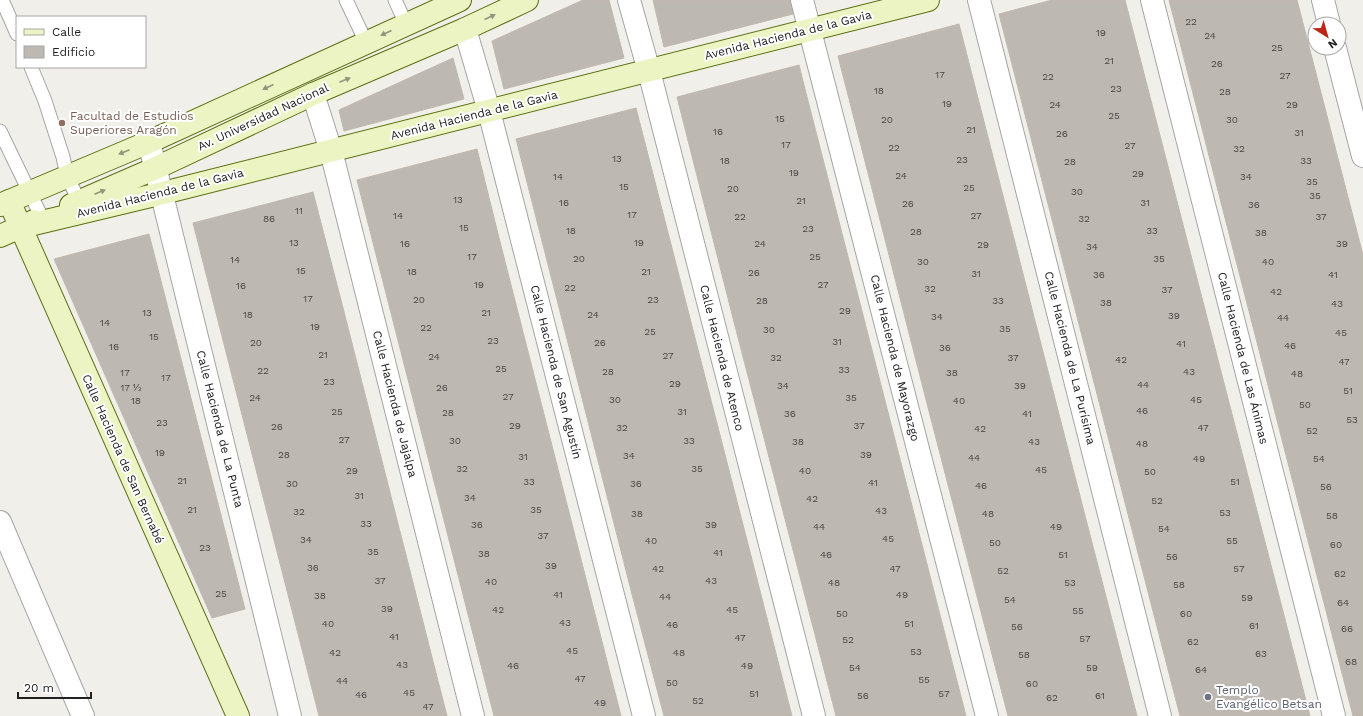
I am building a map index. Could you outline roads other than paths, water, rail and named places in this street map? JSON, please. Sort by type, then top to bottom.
[{"type":"street","name":"Av. Universidad Nacional","points":[[13,200],[149,142],[460,0]]},
{"type":"street","name":"Av. Universidad Nacional","points":[[0,236],[156,168],[313,94],[465,29],[527,0]]},
{"type":"street","name":"Calle Hacienda de Atenco","points":[[629,0],[649,71],[814,716]]},
{"type":"street","name":"Calle Hacienda de Mayorazgo","points":[[802,0],[987,716]]},
{"type":"street","name":"Avenida Hacienda de la Gavia","points":[[21,227],[331,151],[928,0]]},
{"type":"street","name":"Calle Hacienda de La Purísima","points":[[979,0],[1160,716]]},
{"type":"street","name":"Calle Hacienda de Las Ánimas","points":[[1152,0],[1334,716]]},
{"type":"street","points":[[1323,0],[1327,16]]},
{"type":"street","name":"Calle Hacienda de San Agustín","points":[[465,29],[489,111],[644,716]]},
{"type":"street","points":[[1337,56],[1363,156]]},
{"type":"street","name":"Calle Hacienda de Jajalpa","points":[[313,94],[331,151],[473,716]]},
{"type":"street","name":"Calle Hacienda de La Punta","points":[[149,142],[163,193],[290,716]]},
{"type":"street","name":"Calle Hacienda de San Bernabé","points":[[13,200],[21,227],[238,716]]},
{"type":"street","points":[[0,522],[83,716]]},
{"type":"lane","points":[[2,0],[16,32]]},
{"type":"lane","points":[[346,0],[366,42]]},
{"type":"lane","points":[[395,0],[406,24]]},
{"type":"lane","points":[[31,68],[45,101],[63,157],[67,176],[79,201]]},
{"type":"lane","points":[[0,131],[13,200],[42,218]]},
{"type":"place","name":"Facultad de Estudios Superiores Aragón","points":[[62,123]]},
{"type":"place","name":"Templo Evangélico Betsan","points":[[1208,697]]}]
